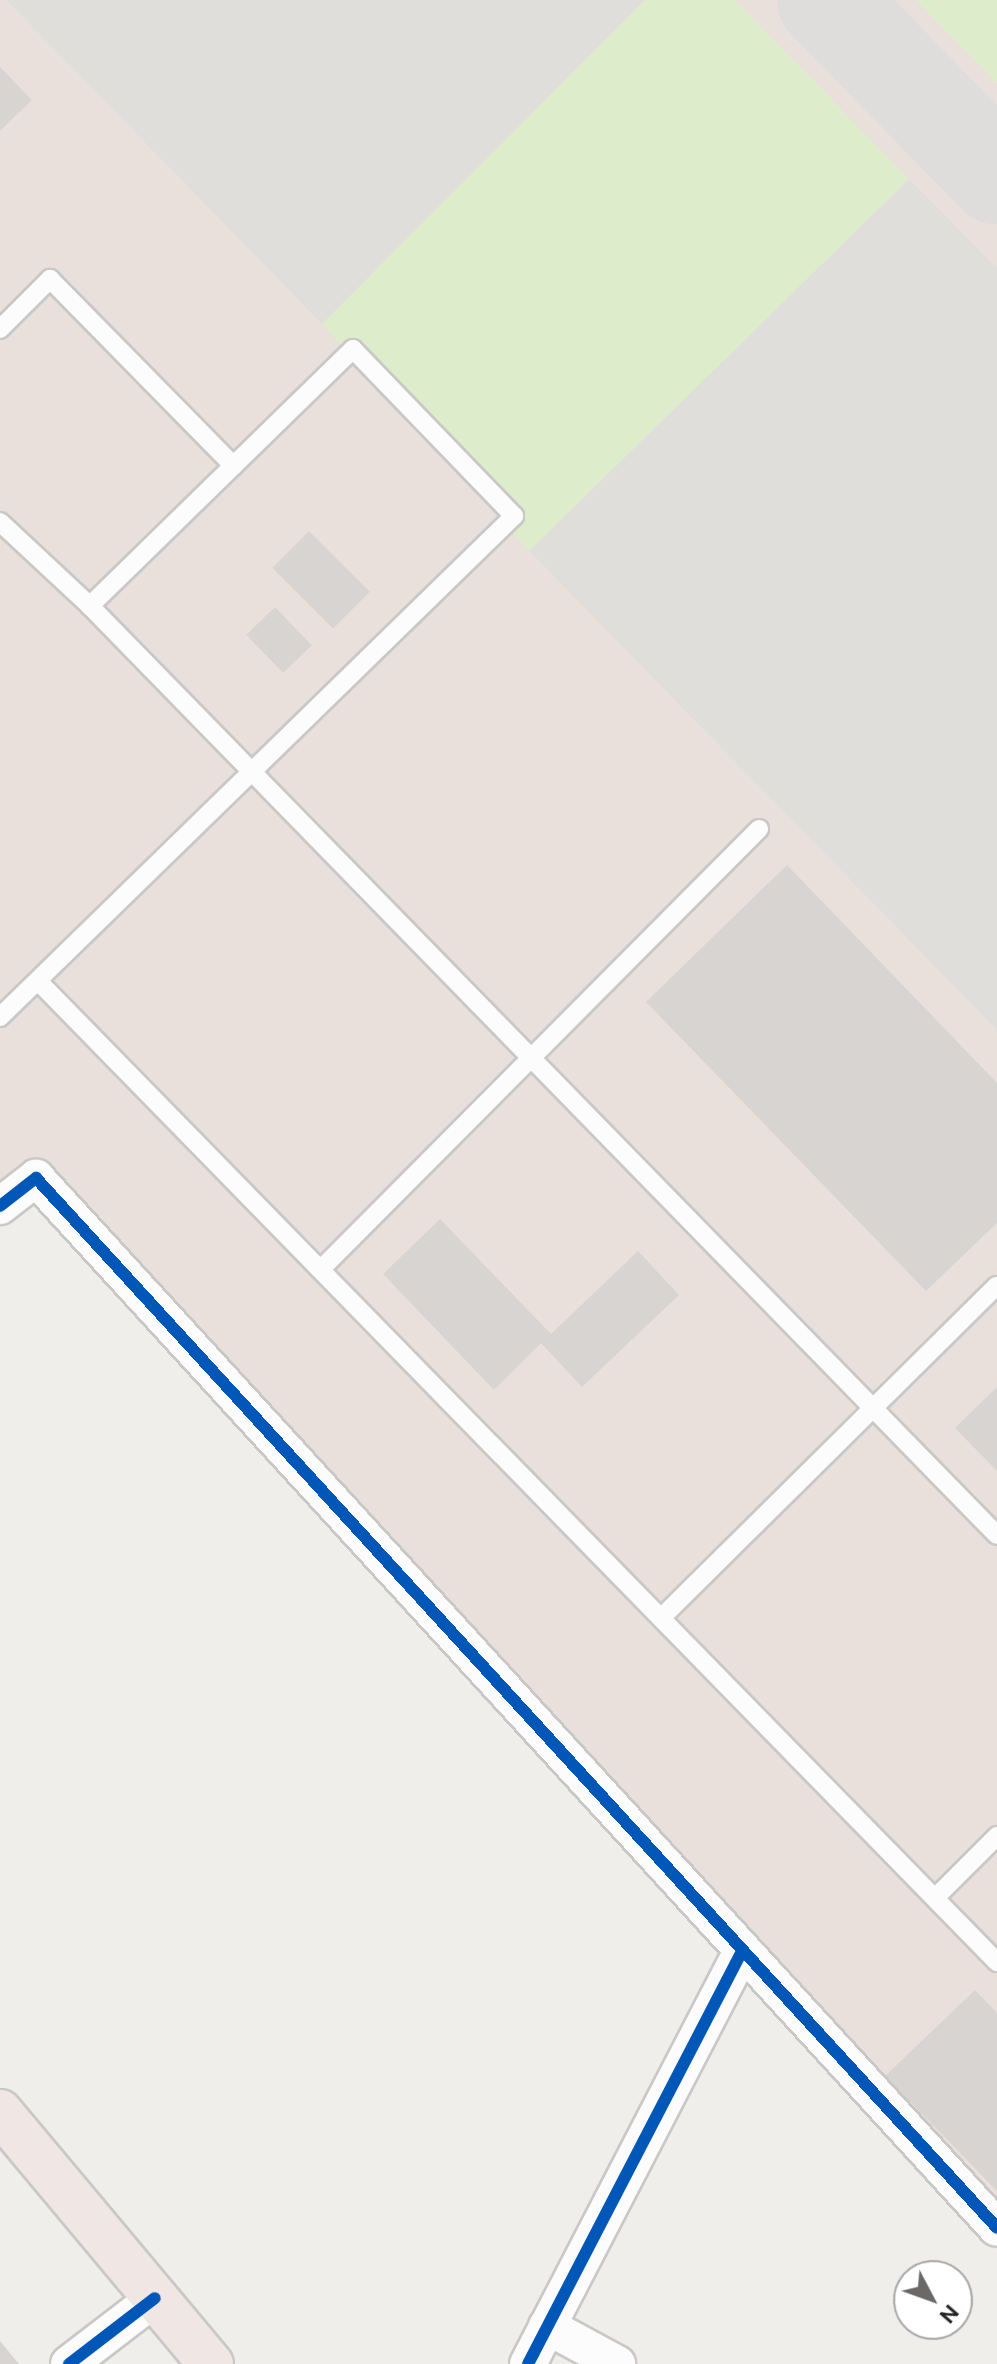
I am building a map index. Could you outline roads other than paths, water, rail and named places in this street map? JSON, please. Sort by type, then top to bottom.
[{"type":"highway","points":[[0,2112],[211,2364]]},
{"type":"street","points":[[0,1206],[36,1178],[997,2228]]},
{"type":"street","points":[[528,2364],[743,1950]]},
{"type":"street","points":[[69,2364],[155,2298]]},
{"type":"street","points":[[547,2326],[617,2364]]},
{"type":"lane","points":[[0,329],[50,279],[234,466]]},
{"type":"lane","points":[[0,1017],[514,516],[353,349],[90,606]]},
{"type":"lane","points":[[0,522],[90,606],[997,1535]]},
{"type":"lane","points":[[321,1269],[759,829]]},
{"type":"lane","points":[[38,981],[997,1962]]},
{"type":"lane","points":[[662,1617],[997,1286]]},
{"type":"lane","points":[[935,1898],[997,1836]]}]
